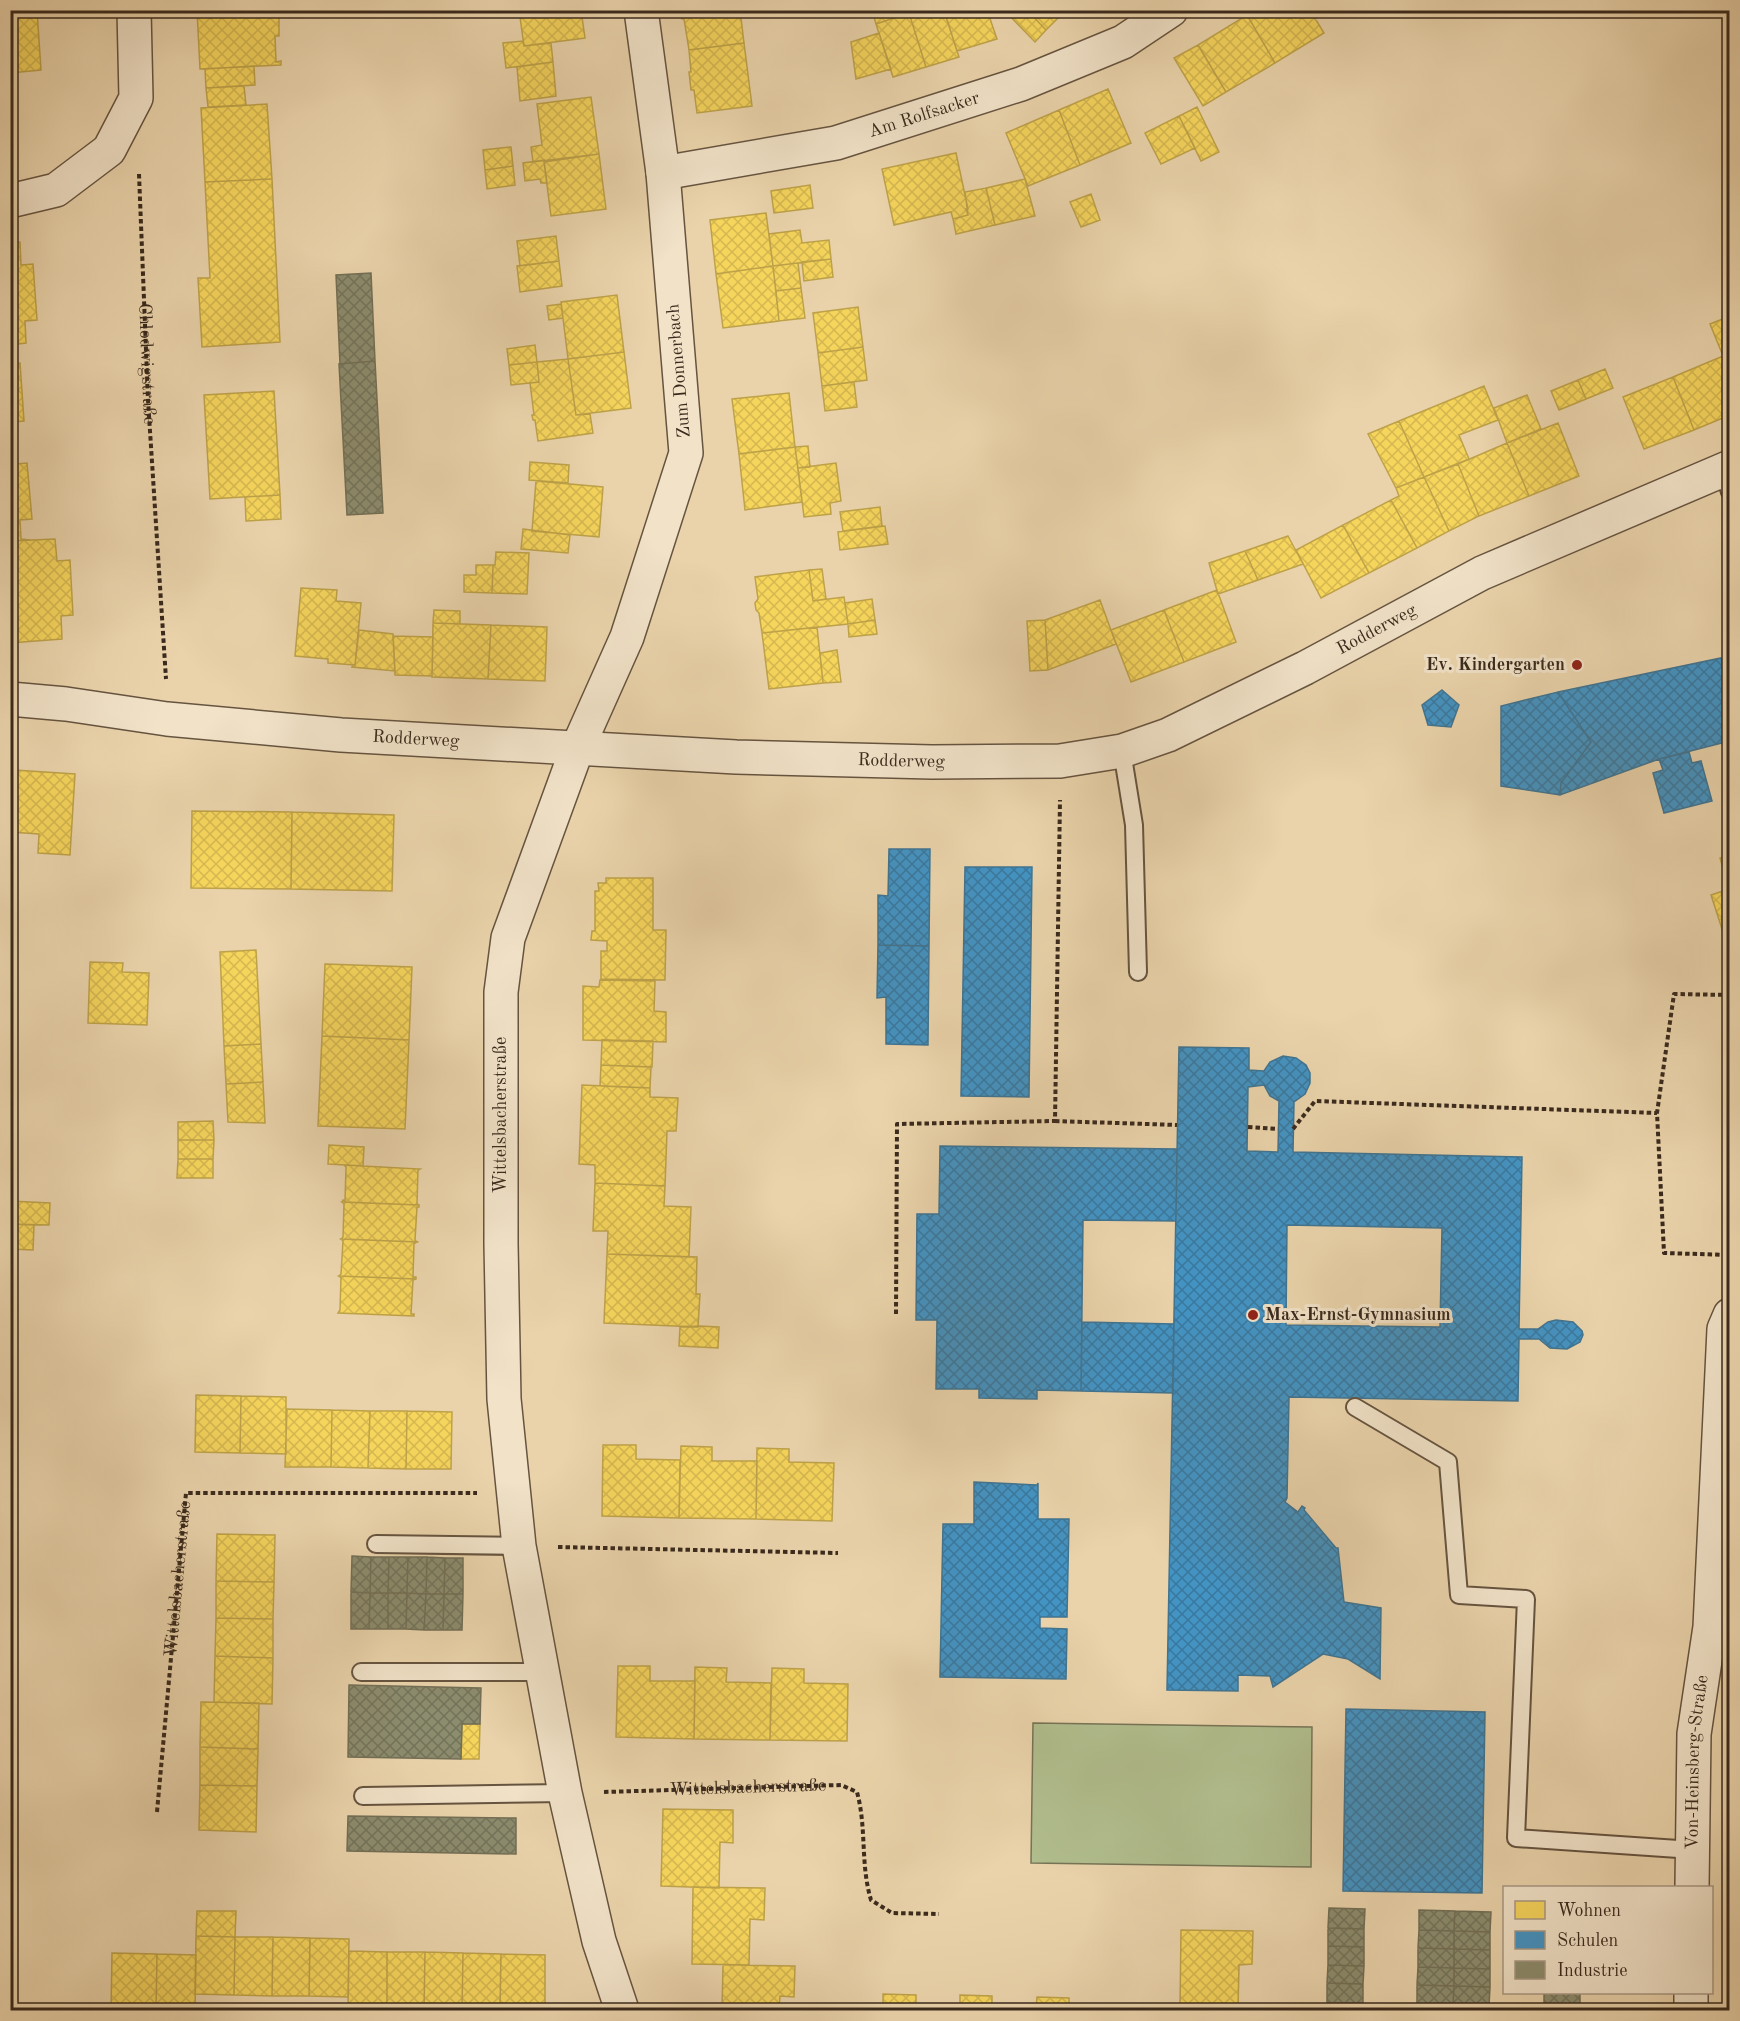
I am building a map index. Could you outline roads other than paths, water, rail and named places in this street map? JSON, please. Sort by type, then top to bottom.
[{"type":"street","points":[[10,201],[56,190],[109,150],[135,98],[134,10]]},
{"type":"street","name":"Zum Donnerbach","points":[[577,749],[627,637],[686,453],[663,173],[641,10]]},
{"type":"street","name":"Am Rolfsacker","points":[[663,173],[836,143],[1021,84],[1123,42],[1172,10]]},
{"type":"street","name":"Rodderweg","points":[[10,699],[66,704],[167,719],[341,735],[577,749],[778,759],[932,762],[1060,760],[1122,751],[1168,735],[1305,668],[1482,573],[1728,476]]},
{"type":"street","name":"Wittelsbacherstraße","points":[[577,749],[508,938],[501,992],[501,1244],[504,1399],[519,1546],[565,1793],[599,1941],[622,2010]]},
{"type":"street","name":"Von-Heinsberg-Straße","points":[[1692,1886],[1694,1734],[1710,1627],[1724,1329],[1730,1315]]},
{"type":"street","points":[[1691,1994],[1691,2010]]},
{"type":"lane","points":[[1122,751],[1134,825],[1137,972]]},
{"type":"lane","points":[[1355,1407],[1448,1462],[1459,1594],[1526,1599],[1516,1838],[1693,1850]]},
{"type":"lane","points":[[376,1544],[519,1546]]},
{"type":"lane","points":[[361,1672],[542,1672]]},
{"type":"lane","points":[[363,1796],[565,1793]]},
{"type":"place","name":"Ev. Kindergarten","points":[[1577,665]]},
{"type":"place","name":"Max-Ernst-Gymnasium","points":[[1253,1315]]}]
